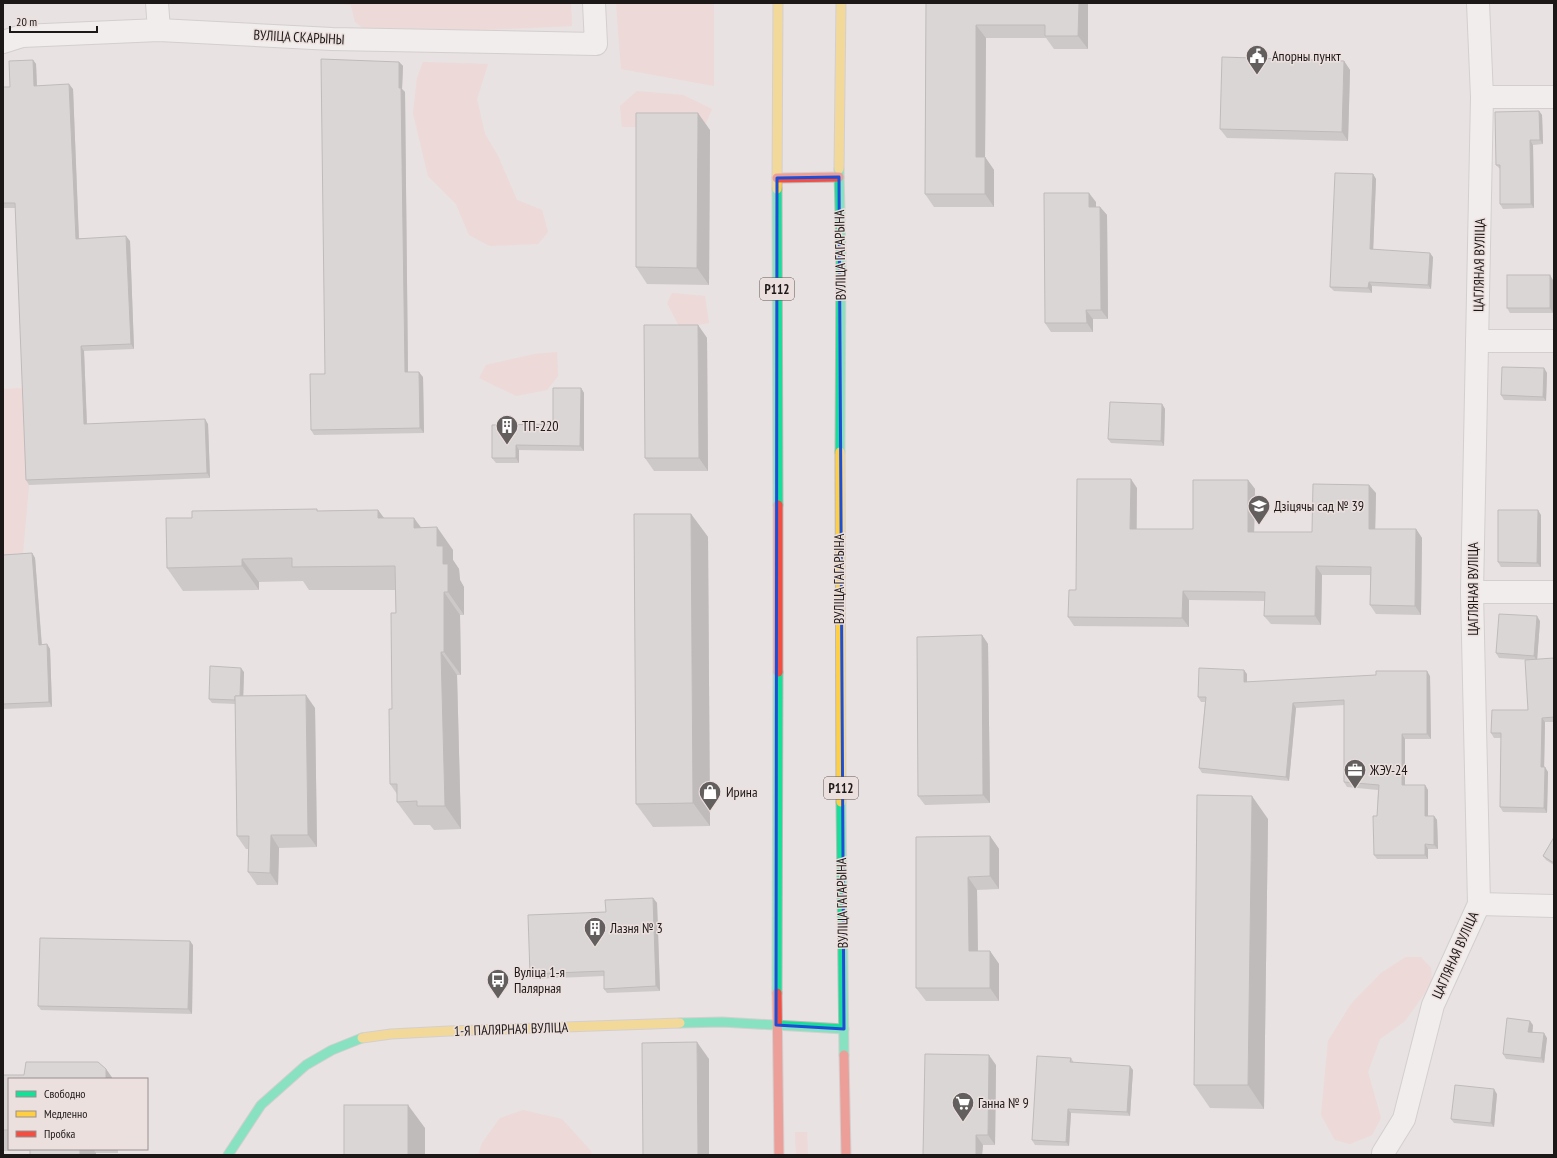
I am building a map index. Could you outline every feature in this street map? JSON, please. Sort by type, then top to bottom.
[{"type":"main road","name":"Р112","points":[[778,3],[778,719],[776,1025],[779,1155]]},
{"type":"main road","name":"ВУЛІЦА ГАГАРЫНА","points":[[841,3],[839,177],[842,256],[839,555],[846,1155]]},
{"type":"main road","points":[[777,178],[839,177]]},
{"type":"main road","name":"1-Я ПАЛЯРНАЯ ВУЛІЦА","points":[[228,1155],[261,1105],[306,1065],[332,1050],[358,1039],[391,1034],[449,1031],[722,1022],[844,1028]]},
{"type":"street","points":[[157,3],[159,30]]},
{"type":"street","name":"ВУЛІЦА СКАРЫНЫ","points":[[3,42],[22,36],[159,30],[332,39],[596,44],[594,3]]},
{"type":"street","name":"ЦАГЛЯНАЯ ВУЛІЦА","points":[[1383,1155],[1404,1119],[1433,1005],[1478,904],[1472,592],[1482,98],[1478,3]]},
{"type":"street","points":[[1482,98],[1554,97]]},
{"type":"street","points":[[1477,341],[1554,341]]},
{"type":"street","points":[[1472,592],[1554,592]]},
{"type":"street","points":[[1478,904],[1554,906]]},
{"type":"highlighted area","points":[[839,177],[844,1029],[776,1025],[777,178]]},
{"type":"shaded area","points":[[325,3],[571,3],[572,26],[372,35],[355,22],[351,5]]},
{"type":"shaded area","points":[[616,3],[714,3],[714,86],[621,69]]},
{"type":"shaded area","points":[[423,62],[488,64],[477,99],[485,134],[498,156],[517,200],[542,210],[548,232],[538,244],[490,246],[469,235],[456,204],[428,176],[413,113],[417,78]]},
{"type":"shaded area","points":[[637,91],[683,95],[712,109],[706,123],[654,119],[636,127],[622,127],[620,106]]},
{"type":"shaded area","points":[[672,293],[705,296],[709,323],[680,328],[667,303]]},
{"type":"shaded area","points":[[557,352],[558,376],[547,390],[516,396],[479,378],[486,365],[535,354]]},
{"type":"shaded area","points":[[25,388],[29,485],[23,553],[3,555],[3,389]]},
{"type":"shaded area","points":[[1406,957],[1421,957],[1431,968],[1432,983],[1405,1021],[1380,1039],[1368,1072],[1381,1118],[1372,1135],[1350,1144],[1335,1140],[1321,1115],[1328,1041],[1351,1004],[1381,973]]},
{"type":"shaded area","points":[[523,1110],[562,1119],[591,1151],[592,1155],[478,1155],[482,1143],[500,1118]]},
{"type":"shaded area","points":[[795,1132],[807,1132],[808,1155],[796,1155]]},
{"type":"building","points":[[926,3],[1079,3],[1078,36],[1045,36],[1045,25],[976,25],[976,157],[985,157],[985,194],[925,194]]},
{"type":"building","points":[[1222,57],[1344,61],[1342,132],[1220,129]]},
{"type":"building","points":[[321,59],[399,62],[399,88],[401,88],[405,372],[419,372],[420,428],[311,430],[310,374],[325,374]]},
{"type":"building","points":[[33,60],[34,86],[69,84],[76,239],[126,236],[131,344],[81,346],[84,424],[205,419],[207,473],[26,480],[15,203],[3,203],[3,87],[10,87],[9,61]]},
{"type":"building","points":[[1539,111],[1540,140],[1530,140],[1531,204],[1500,204],[1500,165],[1496,165],[1495,112]]},
{"type":"building","points":[[636,113],[698,113],[697,268],[636,267]]},
{"type":"building","points":[[1335,173],[1373,174],[1370,249],[1430,253],[1428,285],[1369,282],[1368,288],[1330,287]]},
{"type":"building","points":[[1044,193],[1089,193],[1089,207],[1100,207],[1101,310],[1086,310],[1087,323],[1045,323]]},
{"type":"building","points":[[1507,275],[1550,275],[1550,308],[1507,308]]},
{"type":"building","points":[[644,325],[698,325],[699,458],[645,458]]},
{"type":"building","points":[[1502,367],[1544,368],[1543,397],[1501,395]]},
{"type":"building","points":[[553,388],[581,388],[580,446],[516,445],[516,458],[492,458],[492,425],[553,424]]},
{"type":"building","points":[[1110,402],[1162,404],[1161,441],[1108,439]]},
{"type":"building","points":[[1077,479],[1131,479],[1130,529],[1193,529],[1193,480],[1248,480],[1248,532],[1312,532],[1313,484],[1369,485],[1369,529],[1416,529],[1415,606],[1370,605],[1371,567],[1316,566],[1315,616],[1264,616],[1265,592],[1183,591],[1182,618],[1068,617],[1069,590],[1076,590]]},
{"type":"building","points":[[317,509],[317,511],[378,510],[378,518],[414,518],[414,528],[437,527],[437,546],[443,546],[443,564],[448,564],[448,592],[444,592],[444,652],[441,652],[445,806],[417,806],[417,801],[397,802],[397,784],[390,784],[389,709],[392,709],[391,613],[396,613],[395,566],[292,567],[292,558],[242,559],[242,566],[167,568],[166,518],[192,518],[192,511]]},
{"type":"building","points":[[1498,510],[1538,510],[1537,563],[1498,562]]},
{"type":"building","points":[[634,514],[691,514],[693,803],[636,804]]},
{"type":"building","points":[[32,553],[39,645],[47,644],[49,702],[3,704],[3,555]]},
{"type":"building","points":[[1499,614],[1537,616],[1534,656],[1496,653]]},
{"type":"building","points":[[982,635],[983,795],[918,796],[917,637]]},
{"type":"building","points":[[1554,658],[1554,717],[1542,718],[1541,767],[1545,767],[1544,808],[1500,807],[1501,733],[1491,733],[1492,710],[1528,710],[1525,660]]},
{"type":"building","points":[[210,666],[241,668],[240,696],[235,696],[235,700],[209,699]]},
{"type":"building","points":[[1199,668],[1244,670],[1244,682],[1376,675],[1376,671],[1427,671],[1427,734],[1402,734],[1402,785],[1425,785],[1425,816],[1434,816],[1434,845],[1425,844],[1425,855],[1374,855],[1373,816],[1377,816],[1379,785],[1344,782],[1344,700],[1293,703],[1286,777],[1199,768],[1206,697],[1198,697]]},
{"type":"building","points":[[306,695],[308,835],[271,835],[270,873],[248,872],[249,836],[237,836],[235,696]]},
{"type":"building","points":[[1197,795],[1252,796],[1248,1085],[1194,1085]]},
{"type":"building","points":[[990,836],[990,876],[968,877],[969,951],[990,951],[990,988],[916,988],[916,837]]},
{"type":"building","points":[[1554,837],[1554,863],[1543,856]]},
{"type":"building","name":"Лазня № 3","points":[[653,898],[656,986],[604,989],[604,971],[530,974],[528,915],[606,912],[605,900]]},
{"type":"building","points":[[40,938],[190,941],[188,1009],[38,1006]]},
{"type":"building","points":[[1507,1018],[1530,1021],[1528,1032],[1544,1033],[1541,1058],[1503,1054]]},
{"type":"building","points":[[697,1042],[698,1155],[643,1155],[642,1043]]},
{"type":"building","name":"Ганна № 9","points":[[925,1054],[989,1055],[988,1135],[976,1135],[976,1155],[923,1155]]},
{"type":"building","points":[[1037,1056],[1071,1058],[1070,1062],[1130,1066],[1127,1112],[1068,1109],[1066,1142],[1032,1140]]},
{"type":"building","points":[[26,1062],[98,1062],[106,1069],[106,1078],[8,1078],[8,1130],[3,1130],[3,1075],[24,1075]]},
{"type":"building","points":[[1455,1085],[1494,1089],[1491,1123],[1451,1119]]},
{"type":"building","points":[[344,1105],[408,1105],[408,1155],[344,1155]]},
{"type":"building","points":[[30,1150],[80,1150],[80,1155],[30,1155]]},
{"type":"traffic: fast","points":[[839,169],[841,256],[840,452]]},
{"type":"traffic: fast","points":[[777,189],[778,505]]},
{"type":"traffic: fast","points":[[777,993],[778,672]]},
{"type":"traffic: fast","points":[[841,802],[844,1055]]},
{"type":"traffic: fast","points":[[680,1023],[722,1022],[844,1029]]},
{"type":"traffic: fast","points":[[228,1155],[261,1105],[306,1065],[332,1050],[362,1038]]},
{"type":"traffic: slow","points":[[777,189],[778,3]]},
{"type":"traffic: slow","points":[[839,169],[841,3]]},
{"type":"traffic: slow","points":[[840,452],[841,802]]},
{"type":"traffic: slow","points":[[362,1038],[391,1034],[449,1031],[680,1023]]},
{"type":"traffic: jam","points":[[777,178],[839,177]]},
{"type":"traffic: jam","points":[[778,505],[778,672]]},
{"type":"traffic: jam","points":[[777,993],[779,1155]]},
{"type":"traffic: jam","points":[[844,1055],[846,1155]]},
{"type":"place","name":"Апорны пункт","points":[[1257,76]]},
{"type":"place","name":"ТП-220","points":[[507,446]]},
{"type":"place","name":"Дзіцячы сад № 39","points":[[1259,526]]},
{"type":"place","name":"ЖЭУ-24","points":[[1355,790]]},
{"type":"place","name":"Ирина","points":[[710,812]]},
{"type":"place","name":"Лазня № 3","points":[[595,948]]},
{"type":"place","name":"Вуліца 1-я Палярная","points":[[498,1000]]},
{"type":"place","name":"Ганна № 9","points":[[963,1122]]}]
